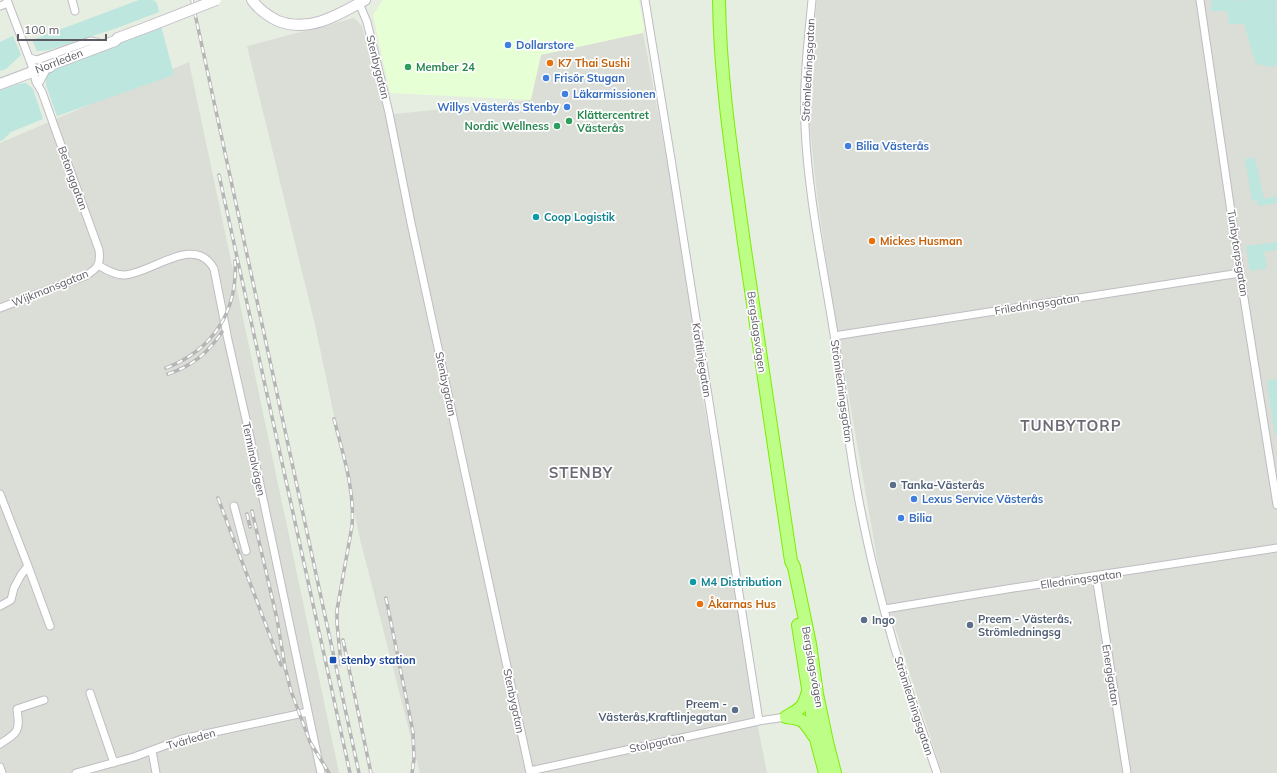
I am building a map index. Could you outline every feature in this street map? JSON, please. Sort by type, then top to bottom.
[{"type":"highway","name":"Bergslagsvägen","points":[[713,0],[714,33],[718,74],[724,104]]},
{"type":"highway","name":"Bergslagsvägen","points":[[719,0],[719,34],[724,104],[791,561],[794,567],[810,644],[827,742],[835,773]]},
{"type":"highway","name":"Bergslagsvägen","points":[[791,561],[789,569],[808,690],[816,739],[825,773]]},
{"type":"highway","points":[[786,717],[801,708],[804,704],[808,690]]},
{"type":"highway","points":[[786,717],[801,719],[816,739]]},
{"type":"main road","name":"Norrleden","points":[[0,84],[21,76],[32,67],[115,41],[118,38],[216,0]]},
{"type":"main road","points":[[252,0],[270,18],[285,23],[299,25],[324,20],[362,2]]},
{"type":"main road","name":"Norrleden","points":[[0,78],[113,36],[118,38]]},
{"type":"street","points":[[72,0],[75,11]]},
{"type":"street","name":"Kraftlinjegatan","points":[[645,0],[759,721]]},
{"type":"street","name":"Strömledningsgatan","points":[[812,0],[806,66],[804,124],[812,204],[834,336],[860,509],[895,646],[937,773]]},
{"type":"street","name":"Tunbytorpsgatan","points":[[1200,0],[1240,273],[1277,505]]},
{"type":"street","points":[[0,6],[8,1]]},
{"type":"street","name":"Betonggatan","points":[[8,1],[99,250],[100,258],[98,265]]},
{"type":"street","name":"Stenbygatan","points":[[362,2],[389,113],[412,230],[530,772]]},
{"type":"street","points":[[21,76],[29,77],[38,82],[46,70],[73,59],[83,52]]},
{"type":"street","name":"Terminalvägen","points":[[98,265],[118,275],[130,274],[186,254],[199,254],[208,260],[214,269],[321,773]]},
{"type":"street","name":"Wijkmansgatan","points":[[0,308],[73,281],[94,271],[98,265]]},
{"type":"street","name":"Friledningsgatan","points":[[834,336],[1240,273]]},
{"type":"street","points":[[0,494],[50,626]]},
{"type":"street","points":[[234,506],[246,551]]},
{"type":"street","name":"Elledningsgatan","points":[[885,609],[1277,548]]},
{"type":"street","points":[[0,606],[11,600],[14,588],[27,567]]},
{"type":"street","name":"Energigatan","points":[[1096,576],[1127,773]]},
{"type":"street","points":[[90,694],[114,763]]},
{"type":"street","points":[[0,744],[15,735],[18,728],[17,709],[44,700]]},
{"type":"street","name":"Tvärleden","points":[[76,773],[152,751],[182,739],[308,712]]},
{"type":"street","name":"Stolpgatan","points":[[530,772],[759,721],[786,717]]},
{"type":"street","points":[[152,751],[156,773]]},
{"type":"street","points":[[0,767],[2,773]]},
{"type":"shaded area","points":[[139,0],[153,0],[157,3],[159,12],[117,28],[49,50],[37,51],[32,40]]},
{"type":"shaded area","points":[[383,0],[639,0],[644,27],[643,33],[541,55],[531,100],[390,93],[373,15]]},
{"type":"shaded area","points":[[817,0],[1277,0],[1277,773],[942,773],[882,587],[831,294],[817,195],[807,101]]},
{"type":"shaded area","points":[[1212,0],[1276,0],[1277,65],[1272,67],[1256,64],[1244,24],[1229,24],[1227,11],[1210,11]]},
{"type":"shaded area","points":[[354,18],[362,26],[385,115],[531,100],[541,55],[643,33],[681,234],[701,388],[722,505],[757,723],[767,773],[420,773],[360,539],[315,325],[247,46]]},
{"type":"shaded area","points":[[161,26],[174,75],[57,116],[46,85],[46,75],[54,68]]},
{"type":"shaded area","points":[[13,36],[21,55],[6,69],[0,71],[0,42]]},
{"type":"shaded area","points":[[189,62],[339,773],[0,773],[0,143]]},
{"type":"shaded area","points":[[26,83],[33,89],[43,119],[11,132],[0,141],[0,90]]},
{"type":"shaded area","points":[[1255,158],[1264,199],[1277,196],[1277,203],[1258,206],[1257,200],[1252,201],[1245,159]]},
{"type":"shaded area","points":[[1277,242],[1277,250],[1264,252],[1267,268],[1250,271],[1246,246]]},
{"type":"shaded area","points":[[1277,379],[1277,434],[1275,435],[1267,381]]},
{"type":"railway","points":[[192,0],[359,773]]},
{"type":"railway","points":[[219,175],[350,773]]},
{"type":"railway","points":[[166,368],[197,351],[219,326],[227,312],[232,296],[235,279],[235,261]]},
{"type":"railway","points":[[168,374],[185,367],[199,358],[217,340],[222,332]]},
{"type":"railway","points":[[334,419],[348,472],[352,499],[352,526],[337,610],[341,664]]},
{"type":"railway","points":[[218,498],[281,665]]},
{"type":"railway","points":[[252,511],[277,619],[285,667],[291,691],[310,742],[329,773]]},
{"type":"railway","points":[[247,514],[250,527]]},
{"type":"railway","points":[[386,598],[413,732],[414,759],[412,773]]},
{"type":"railway","points":[[343,640],[371,773]]},
{"type":"place","name":"Dollarstore","points":[[508,45]]},
{"type":"place","name":"K7 Thai Sushi","points":[[550,63]]},
{"type":"place","name":"Member 24","points":[[408,67]]},
{"type":"place","name":"Frisör Stugan","points":[[546,78]]},
{"type":"place","name":"Läkarmissionen","points":[[565,94]]},
{"type":"place","name":"Willys Västerås Stenby","points":[[567,107]]},
{"type":"place","name":"Klättercentret Västerås","points":[[569,121]]},
{"type":"place","name":"Nordic Wellness","points":[[557,126]]},
{"type":"place","name":"Bilia Västerås","points":[[848,146]]},
{"type":"place","name":"Coop Logistik","points":[[536,217]]},
{"type":"place","name":"Mickes Husman","points":[[872,241]]},
{"type":"place","name":"Tanka-Västerås","points":[[893,485]]},
{"type":"place","name":"Lexus Service Västerås","points":[[914,499]]},
{"type":"place","name":"Bilia","points":[[901,518]]},
{"type":"place","name":"M4 Distribution","points":[[693,582]]},
{"type":"place","name":"Åkarnas Hus","points":[[700,604]]},
{"type":"place","name":"Ingo","points":[[864,620]]},
{"type":"place","name":"Preem - Västerås, Strömledningsg","points":[[970,625]]},
{"type":"place","name":"stenby station","points":[[333,660]]},
{"type":"place","name":"Preem - Västerås,Kraftlinjegatan","points":[[735,710]]},
{"type":"district","name":"TUNBYTORP","points":[[1071,425]]},
{"type":"district","name":"STENBY","points":[[581,472]]}]
